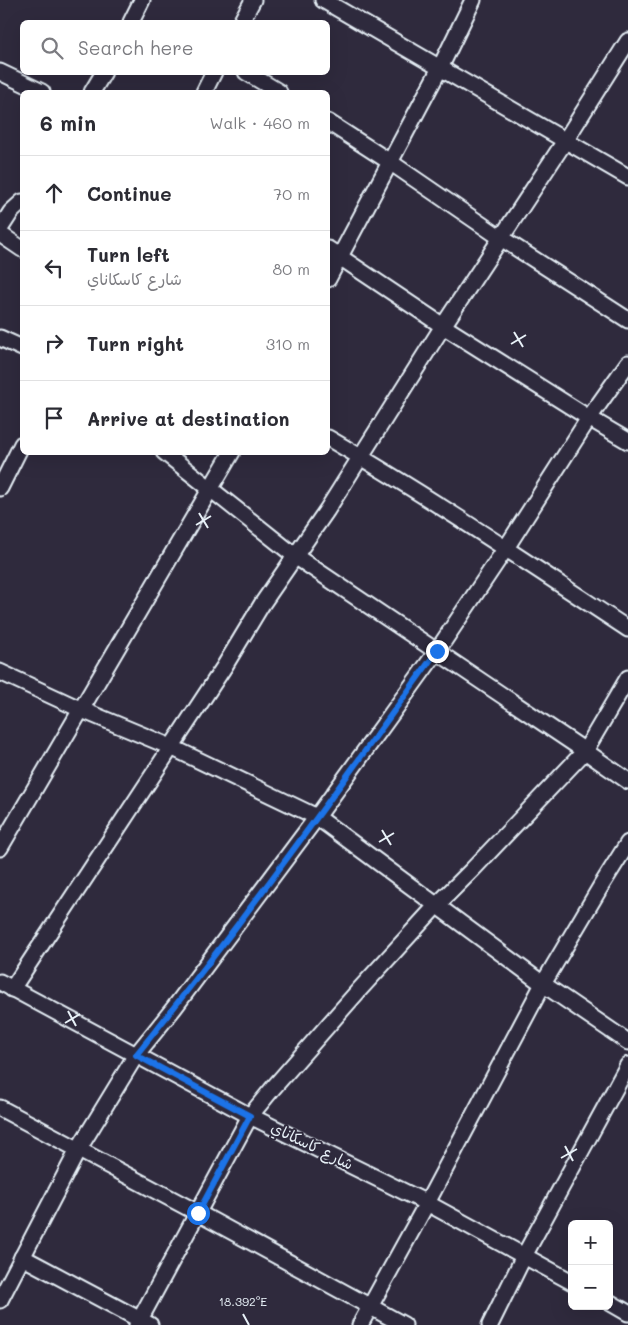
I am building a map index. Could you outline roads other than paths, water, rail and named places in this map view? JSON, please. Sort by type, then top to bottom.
[{"type":"street","points":[[132,20],[142,0]]},
{"type":"street","points":[[242,20],[253,0]]},
{"type":"street","points":[[323,0],[628,177]]},
{"type":"street","points":[[330,268],[333,252],[390,162],[440,68],[473,0]]},
{"type":"street","points":[[6,986],[220,675],[262,604],[313,531],[628,41]]},
{"type":"street","points":[[0,72],[38,90]]},
{"type":"street","points":[[93,90],[102,75]]},
{"type":"street","points":[[205,90],[212,75]]},
{"type":"street","points":[[251,75],[276,90]]},
{"type":"street","points":[[330,123],[501,238],[628,320]]},
{"type":"street","points":[[0,229],[11,212],[20,204]]},
{"type":"street","points":[[0,234],[20,248]]},
{"type":"street","points":[[333,252],[444,326],[588,418],[628,441]]},
{"type":"street","points":[[0,338],[20,347]]},
{"type":"street","points":[[0,1300],[78,1150],[136,1055],[174,1008],[317,817],[437,651],[506,548],[588,418],[628,363]]},
{"type":"street","points":[[330,439],[506,548],[628,629]]},
{"type":"street","points":[[0,488],[20,448]]},
{"type":"street","points":[[168,455],[294,556],[585,751],[628,782]]},
{"type":"street","points":[[0,848],[230,455]]},
{"type":"street","points":[[0,672],[82,710],[171,747],[317,817],[543,984],[628,1042]]},
{"type":"street","points":[[22,1257],[142,1323],[250,1116],[360,989],[436,906],[585,751],[628,678]]},
{"type":"street","points":[[360,1325],[543,984],[628,843]]},
{"type":"street","name":"شارع كاسكاناي","points":[[6,986],[250,1116],[427,1202],[568,1280]]},
{"type":"street","points":[[490,1325],[524,1256],[628,1065]]},
{"type":"street","points":[[0,1108],[404,1325]]},
{"type":"street","points":[[613,1304],[628,1312]]},
{"type":"street","points":[[624,1325],[628,1316]]}]
